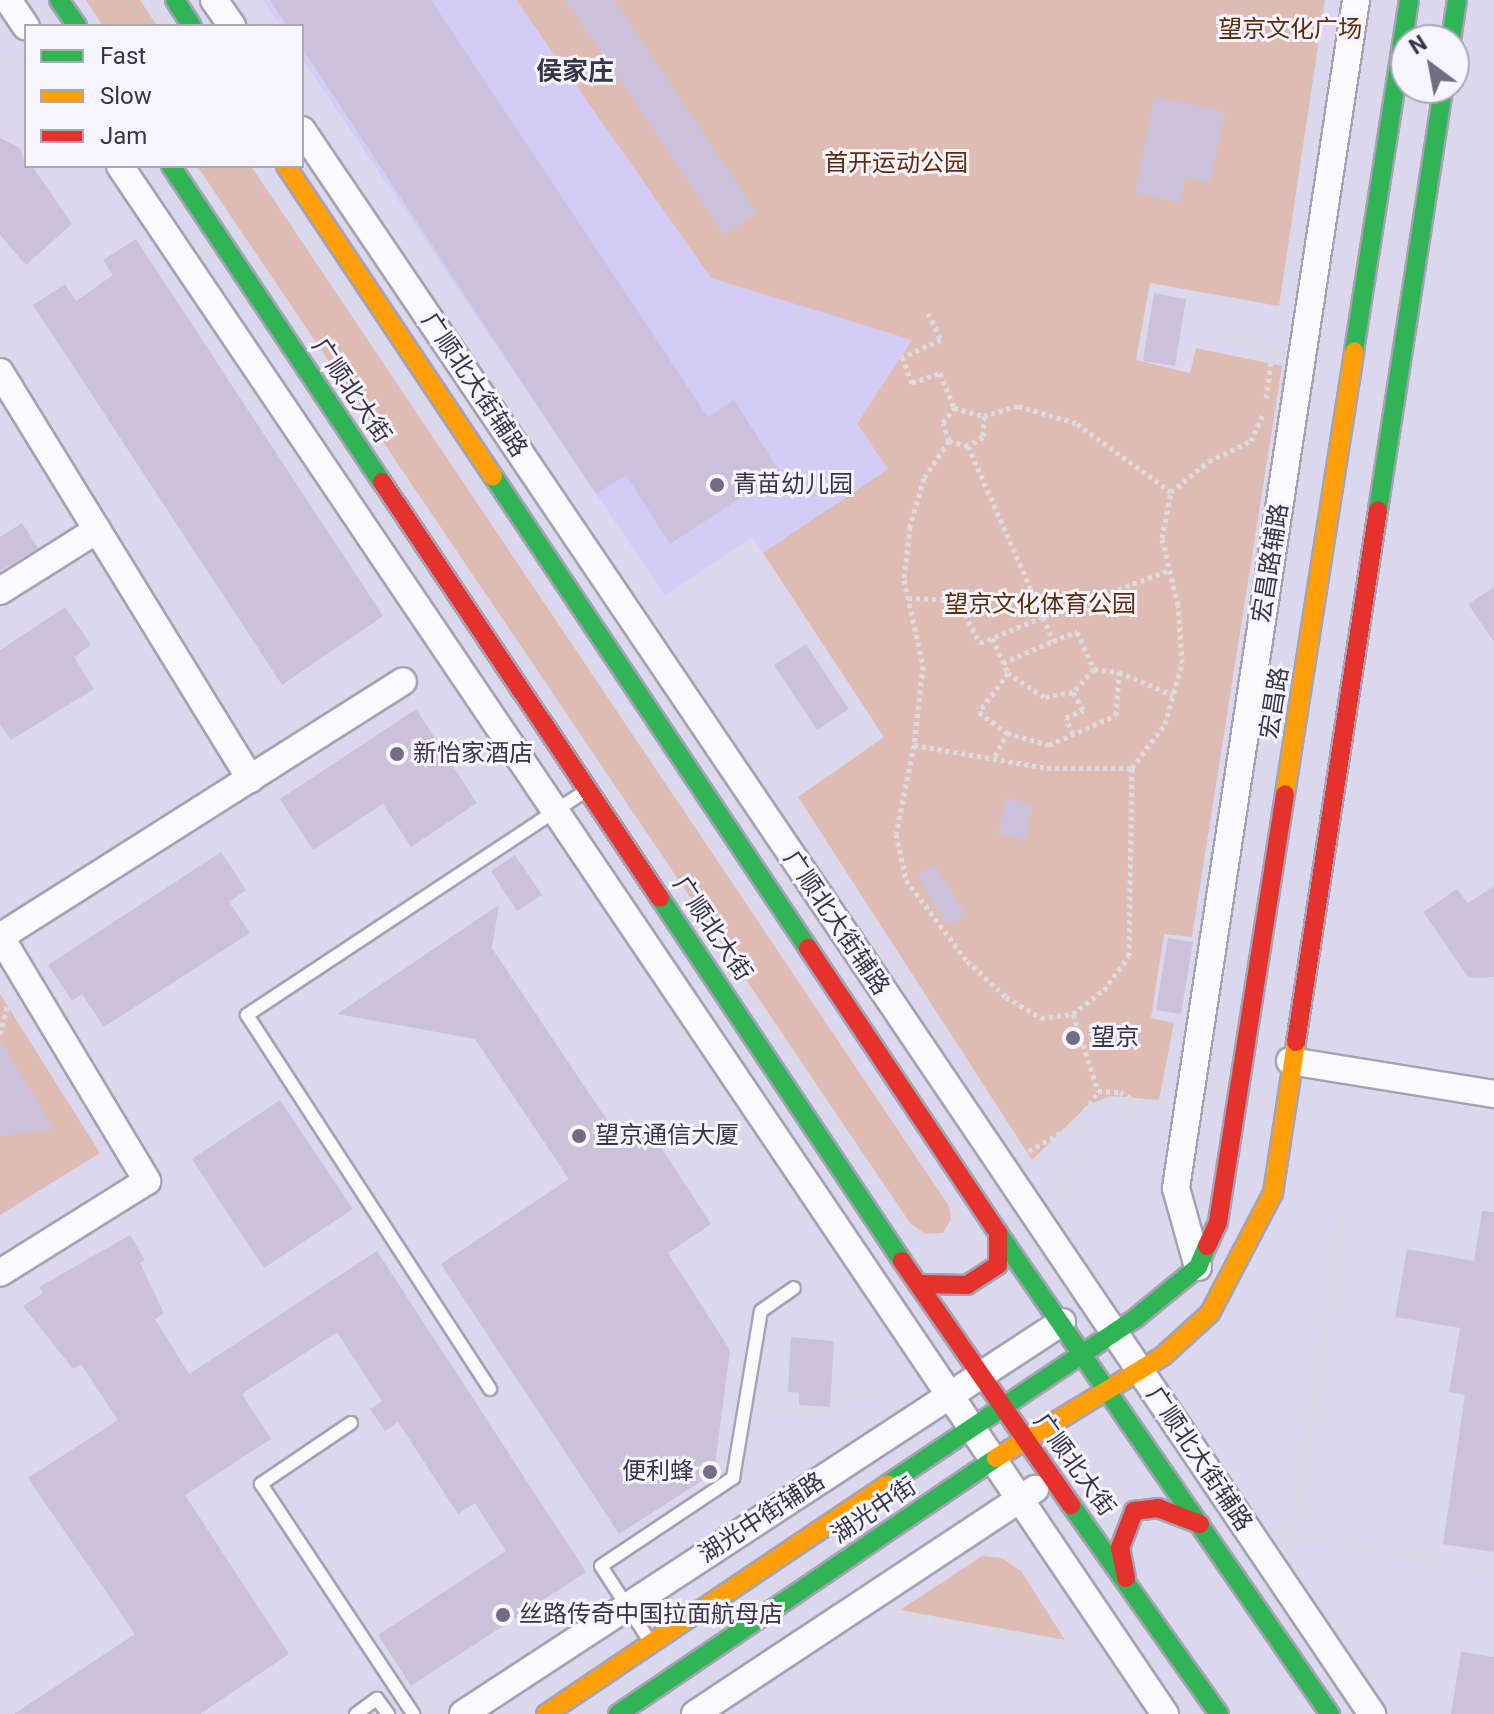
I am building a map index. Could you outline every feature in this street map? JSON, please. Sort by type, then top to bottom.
[{"type":"main road","points":[[59,0],[76,24]]},
{"type":"main road","points":[[175,0],[191,24]]},
{"type":"main road","name":"宏昌路","points":[[1083,1354],[1198,1267],[1218,1222],[1409,0]]},
{"type":"main road","points":[[1453,24],[1457,0]]},
{"type":"main road","points":[[1290,1061],[1440,104]]},
{"type":"main road","name":"广顺北大街","points":[[172,168],[980,1376],[1126,1578],[1219,1714]]},
{"type":"main road","points":[[287,168],[998,1232],[1110,1390],[1330,1714]]},
{"type":"main road","name":"湖光中街","points":[[618,1714],[995,1458],[1163,1356],[1210,1313],[1273,1193],[1290,1061]]},
{"type":"main road","points":[[919,1284],[967,1285],[998,1265],[998,1232]]},
{"type":"main road","name":"湖光中街","points":[[546,1714],[1083,1354]]},
{"type":"main road","points":[[1126,1578],[1120,1548],[1134,1511],[1158,1508],[1200,1524]]},
{"type":"street","points":[[8,0],[24,24]]},
{"type":"street","points":[[214,0],[231,24]]},
{"type":"street","name":"宏昌路辅路","points":[[1198,1267],[1176,1188],[1356,0]]},
{"type":"street","name":"广顺北大街辅路","points":[[304,133],[1372,1714]]},
{"type":"street","points":[[121,168],[973,1425],[1165,1714]]},
{"type":"street","points":[[0,372],[250,779]]},
{"type":"street","points":[[0,591],[97,530]]},
{"type":"street","points":[[0,1273],[147,1181],[0,936],[403,681]]},
{"type":"street","points":[[1290,1061],[1494,1094]]},
{"type":"street","name":"湖光中街辅路","points":[[463,1714],[1062,1322]]},
{"type":"street","points":[[695,1714],[1053,1477]]},
{"type":"lane","points":[[490,1389],[247,1015],[590,789]]},
{"type":"lane","points":[[651,1642],[601,1566],[733,1478],[761,1311],[794,1288]]},
{"type":"lane","points":[[351,1423],[261,1484],[413,1714]]},
{"type":"lane","points":[[356,1714],[377,1699],[388,1714]]},
{"type":"path","points":[[0,60],[22,61]]},
{"type":"path","points":[[928,313],[941,340],[902,357],[912,383],[940,373],[954,408]]},
{"type":"path","points":[[1193,330],[1283,350]]},
{"type":"path","points":[[949,441],[924,478],[910,526],[904,580],[923,666],[914,745],[896,834],[906,880],[967,961],[1006,997],[1041,1018],[1073,1014],[1104,990],[1129,956],[1132,768],[1165,724],[1182,663],[1178,605],[1162,538],[1171,492],[1209,461],[1251,441],[1264,415],[1273,348]]},
{"type":"path","points":[[954,408],[984,416],[1018,406],[1050,412],[1076,423],[1171,492]]},
{"type":"path","points":[[949,441],[943,423],[954,408]]},
{"type":"path","points":[[949,441],[968,446],[983,437],[984,416]]},
{"type":"path","points":[[968,446],[1053,641]]},
{"type":"path","points":[[908,598],[957,600],[980,643],[1170,570]]},
{"type":"path","points":[[1003,663],[1077,632],[1094,669]]},
{"type":"path","points":[[992,638],[1008,673],[1044,697],[1073,692],[1094,669]]},
{"type":"path","points":[[1094,669],[1119,672],[1173,695]]},
{"type":"path","points":[[1008,673],[979,712],[1007,733],[1049,745],[1116,715],[1119,672]]},
{"type":"path","points":[[1073,692],[1083,710],[1066,718],[1073,734]]},
{"type":"path","points":[[995,756],[1007,733]]},
{"type":"path","points":[[914,745],[995,756],[1047,768],[1132,768]]},
{"type":"path","points":[[0,1034],[12,988]]},
{"type":"path","points":[[1073,1014],[1098,1091]]},
{"type":"path","points":[[1098,1091],[1120,1092],[1169,1121]]},
{"type":"path","points":[[1021,1156],[1076,1124],[1098,1091]]},
{"type":"path","points":[[1076,1124],[1094,1132],[1121,1127],[1135,1100]]},
{"type":"path","points":[[1054,1199],[1094,1132]]},
{"type":"path","points":[[1291,1548],[1344,1211]]},
{"type":"path","points":[[746,1405],[836,1413],[837,1389],[888,1395]]},
{"type":"path","points":[[1279,1531],[1494,1570]]},
{"type":"path","points":[[879,1610],[1078,1646]]},
{"type":"shaded area","points":[[263,0],[516,0],[711,278],[912,340],[857,424],[888,469],[763,553],[753,537],[665,596],[304,61],[304,24],[280,24]]},
{"type":"green space","points":[[86,0],[140,0],[156,24],[102,24]]},
{"type":"green space","points":[[516,0],[1325,0],[1279,306],[1150,283],[1136,360],[1190,373],[1196,348],[1282,366],[1192,937],[1164,934],[1151,1018],[1174,1023],[1159,1100],[1111,1096],[1088,1105],[1032,1160],[798,797],[884,737],[763,553],[888,469],[857,424],[912,340],[711,278]]},
{"type":"green space","points":[[198,168],[252,168],[949,1206],[951,1219],[943,1233],[925,1234],[910,1223]]},
{"type":"green space","points":[[0,994],[100,1153],[0,1215]]},
{"type":"green space","points":[[982,1556],[1002,1558],[1021,1571],[1065,1640],[900,1610]]},
{"type":"building","points":[[270,0],[431,0],[708,417],[734,400],[780,472],[670,544],[626,475],[596,494],[304,51],[304,24],[286,24]]},
{"type":"building","points":[[566,0],[614,0],[757,213],[724,235]]},
{"type":"building","points":[[1155,97],[1225,112],[1210,183],[1185,177],[1180,203],[1135,193]]},
{"type":"building","points":[[0,138],[20,148],[24,168],[33,168],[72,224],[26,265],[0,235]]},
{"type":"building","points":[[136,239],[383,616],[282,685],[33,305],[65,284],[76,301],[113,275],[103,260]]},
{"type":"building","points":[[1154,293],[1186,299],[1175,366],[1143,361]]},
{"type":"building","points":[[22,523],[38,548],[0,571],[0,537]]},
{"type":"building","points":[[1494,587],[1494,642],[1468,604]]},
{"type":"building","points":[[65,607],[91,645],[74,657],[94,689],[11,740],[0,724],[0,650]]},
{"type":"building","points":[[806,644],[849,709],[817,730],[774,665]]},
{"type":"building","name":"新怡家酒店","points":[[416,709],[477,803],[411,847],[383,804],[313,850],[280,799]]},
{"type":"building","points":[[1007,798],[1033,805],[1025,840],[998,833]]},
{"type":"building","points":[[221,852],[246,890],[229,902],[250,933],[104,1027],[82,994],[72,1001],[48,965]]},
{"type":"building","points":[[515,855],[542,895],[517,911],[491,871]]},
{"type":"building","points":[[935,865],[966,914],[948,926],[917,876]]},
{"type":"building","points":[[1494,886],[1494,977],[1469,978],[1423,912],[1457,889],[1468,903]]},
{"type":"building","points":[[499,905],[492,948],[623,1144],[648,1128],[711,1224],[668,1253],[730,1350],[714,1473],[619,1534],[441,1264],[569,1179],[475,1039],[337,1014]]},
{"type":"building","points":[[1168,938],[1193,942],[1181,1014],[1156,1010]]},
{"type":"building","points":[[0,1040],[54,1129],[0,1136]]},
{"type":"building","points":[[280,1100],[353,1209],[264,1268],[192,1159]]},
{"type":"building","points":[[1482,1211],[1494,1212],[1494,1552],[1443,1544],[1465,1395],[1449,1392],[1460,1328],[1395,1317],[1407,1249],[1474,1261]]},
{"type":"building","points":[[130,1235],[145,1260],[140,1263],[164,1313],[155,1319],[189,1374],[377,1251],[586,1572],[411,1686],[378,1635],[506,1551],[475,1503],[458,1514],[398,1422],[385,1431],[370,1409],[382,1401],[337,1332],[242,1394],[271,1439],[185,1495],[289,1654],[200,1714],[14,1714],[135,1634],[28,1478],[118,1420],[81,1364],[73,1369],[23,1306],[43,1293],[39,1287]]},
{"type":"building","points":[[791,1337],[834,1341],[830,1407],[799,1405],[799,1393],[788,1392]]},
{"type":"building","points":[[1461,1652],[1494,1657],[1494,1714],[1451,1714]]},
{"type":"traffic: fast","points":[[59,0],[76,24]]},
{"type":"traffic: fast","points":[[175,0],[191,24]]},
{"type":"traffic: fast","points":[[1354,351],[1409,0]]},
{"type":"traffic: fast","points":[[1453,24],[1457,0]]},
{"type":"traffic: fast","points":[[1378,510],[1441,104]]},
{"type":"traffic: fast","points":[[172,168],[382,482]]},
{"type":"traffic: fast","points":[[493,476],[808,948]]},
{"type":"traffic: fast","points":[[660,898],[902,1261]]},
{"type":"traffic: fast","points":[[994,1227],[1330,1714]]},
{"type":"traffic: fast","points":[[888,1484],[1137,1317],[1198,1267],[1207,1246]]},
{"type":"traffic: fast","points":[[618,1714],[996,1458]]},
{"type":"traffic: fast","points":[[1071,1505],[1219,1714]]},
{"type":"traffic: slow","points":[[287,168],[493,476]]},
{"type":"traffic: slow","points":[[1285,794],[1354,351]]},
{"type":"traffic: slow","points":[[996,1458],[1163,1356],[1210,1313],[1273,1193],[1296,1042]]},
{"type":"traffic: slow","points":[[546,1714],[888,1484]]},
{"type":"traffic: jam","points":[[382,482],[660,898]]},
{"type":"traffic: jam","points":[[1296,1042],[1378,510]]},
{"type":"traffic: jam","points":[[1207,1246],[1218,1222],[1285,794]]},
{"type":"traffic: jam","points":[[808,948],[994,1227]]},
{"type":"traffic: jam","points":[[919,1284],[967,1285],[998,1265],[998,1232]]},
{"type":"traffic: jam","points":[[902,1261],[1071,1505]]},
{"type":"traffic: jam","points":[[1126,1578],[1120,1548],[1134,1511],[1158,1508],[1200,1524]]},
{"type":"place","name":"青苗幼儿园","points":[[717,485]]},
{"type":"place","name":"新怡家酒店","points":[[397,754]]},
{"type":"place","name":"望京","points":[[1073,1038]]},
{"type":"place","name":"望京通信大厦","points":[[579,1136]]},
{"type":"place","name":"便利蜂","points":[[710,1472]]},
{"type":"place","name":"丝路传奇中国拉面航母店","points":[[503,1615]]},
{"type":"district","name":"侯家庄","points":[[575,72]]},
{"type":"park label","name":"望京文化广场","points":[[1290,30]]},
{"type":"park label","name":"首开运动公园","points":[[896,164]]},
{"type":"park label","name":"望京文化体育公园","points":[[1040,605]]}]
